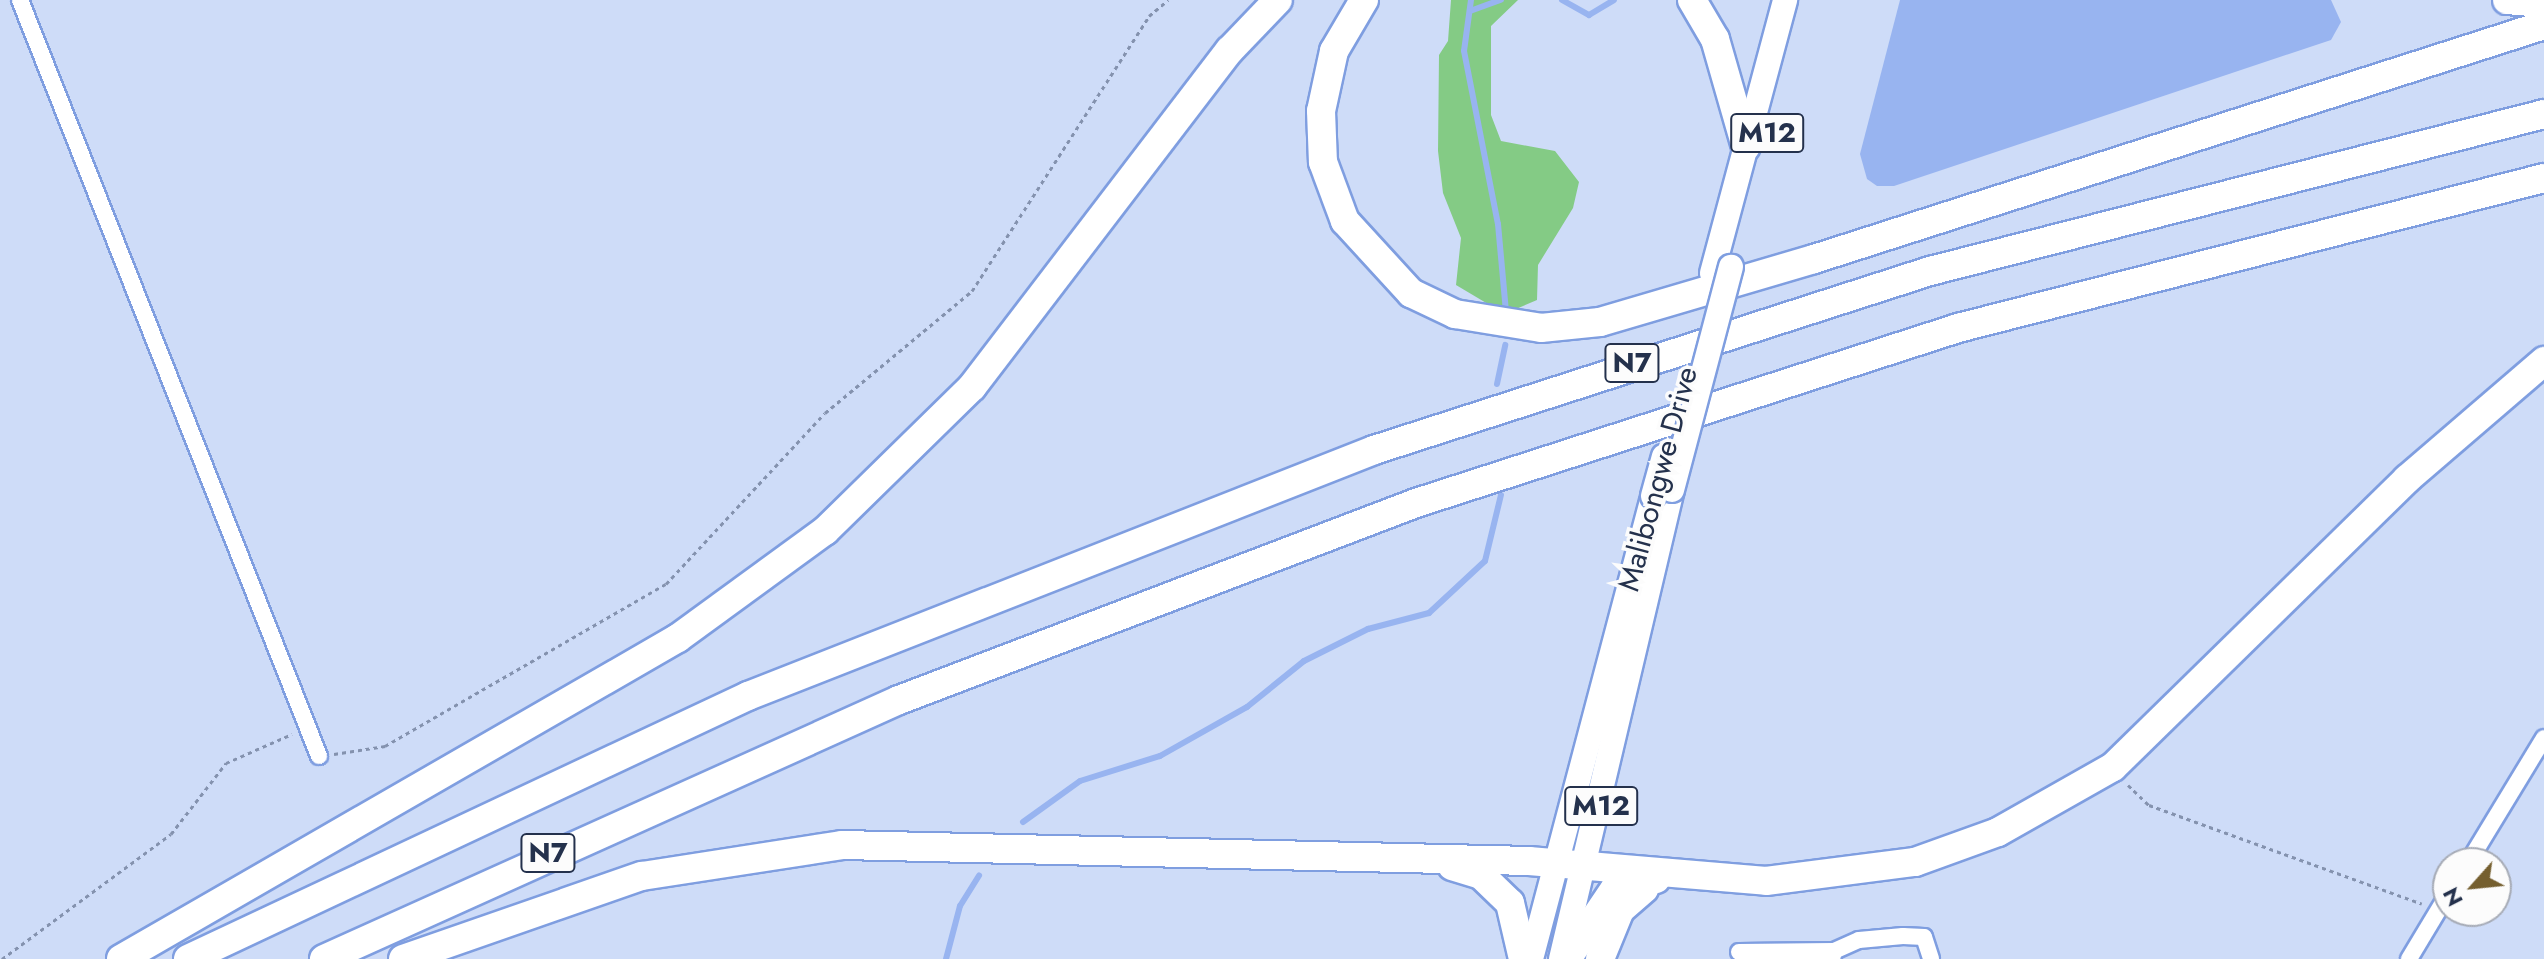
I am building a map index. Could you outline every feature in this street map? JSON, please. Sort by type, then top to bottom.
[{"type":"highway","points":[[121,959],[666,646],[816,539],[972,387],[1230,50],[1278,0]]},
{"type":"highway","points":[[1364,0],[1334,51],[1321,111],[1323,162],[1345,221],[1377,264],[1411,293],[1455,314],[1541,328],[1600,322],[1814,259],[2544,25]]},
{"type":"highway","points":[[1692,0],[1715,39],[1746,147]]},
{"type":"highway","points":[[2507,0],[2544,3]]},
{"type":"highway","name":"N7","points":[[188,959],[748,696],[1183,520],[1651,357],[2056,236],[2544,114]]},
{"type":"highway","name":"N7","points":[[324,959],[775,752],[1286,549],[1685,412],[2025,309],[2544,178]]},
{"type":"highway","points":[[403,959],[629,879],[798,849],[887,843],[1556,862],[1705,876],[1812,879],[1915,862],[1998,832],[2113,767],[2407,479],[2544,361]]},
{"type":"highway","points":[[1429,858],[1481,875],[1502,893],[1521,924],[1523,959]]},
{"type":"highway","points":[[1567,959],[1615,888],[1658,879],[1705,876]]},
{"type":"highway","points":[[1600,959],[1620,910],[1658,879]]},
{"type":"main road","name":"Malibongwe Drive","points":[[1722,270],[1746,147],[1785,0]]},
{"type":"main road","name":"Malibongwe Drive","points":[[1531,959],[1663,493],[1722,270],[1802,0]]},
{"type":"main road","name":"Malibongwe Drive","points":[[1561,959],[1663,493]]},
{"type":"street","points":[[20,0],[319,756]]},
{"type":"street","points":[[2478,847],[2544,738]]},
{"type":"street","points":[[2409,959],[2432,920]]},
{"type":"street","points":[[1739,952],[1833,955],[1859,940],[1913,936],[1924,937],[1931,959]]},
{"type":"path","points":[[319,756],[385,746],[666,584],[825,413],[972,291],[1149,16],[1168,0]]},
{"type":"path","points":[[2,959],[171,834],[226,763],[307,727]]},
{"type":"path","points":[[2113,767],[2149,805],[2432,909]]},
{"type":"green space","points":[[1451,0],[1518,0],[1491,26],[1491,115],[1501,141],[1555,151],[1579,182],[1573,208],[1538,265],[1537,300],[1516,309],[1493,307],[1456,285],[1461,238],[1443,193],[1438,151],[1439,55],[1448,41]]},
{"type":"water","points":[[1900,0],[2331,0],[2341,22],[2331,40],[1894,186],[1877,186],[1867,179],[1860,154]]},
{"type":"waterway","points":[[1471,0],[1464,51],[1498,224],[1506,312]]},
{"type":"waterway","points":[[1470,11],[1501,0]]},
{"type":"waterway","points":[[1562,0],[1589,15],[1614,0]]},
{"type":"waterway","points":[[1497,384],[1505,345]]},
{"type":"waterway","points":[[1023,822],[1080,781],[1160,756],[1247,707],[1304,661],[1368,629],[1429,613],[1485,561],[1501,495]]},
{"type":"waterway","points":[[946,959],[960,906],[979,876]]}]
